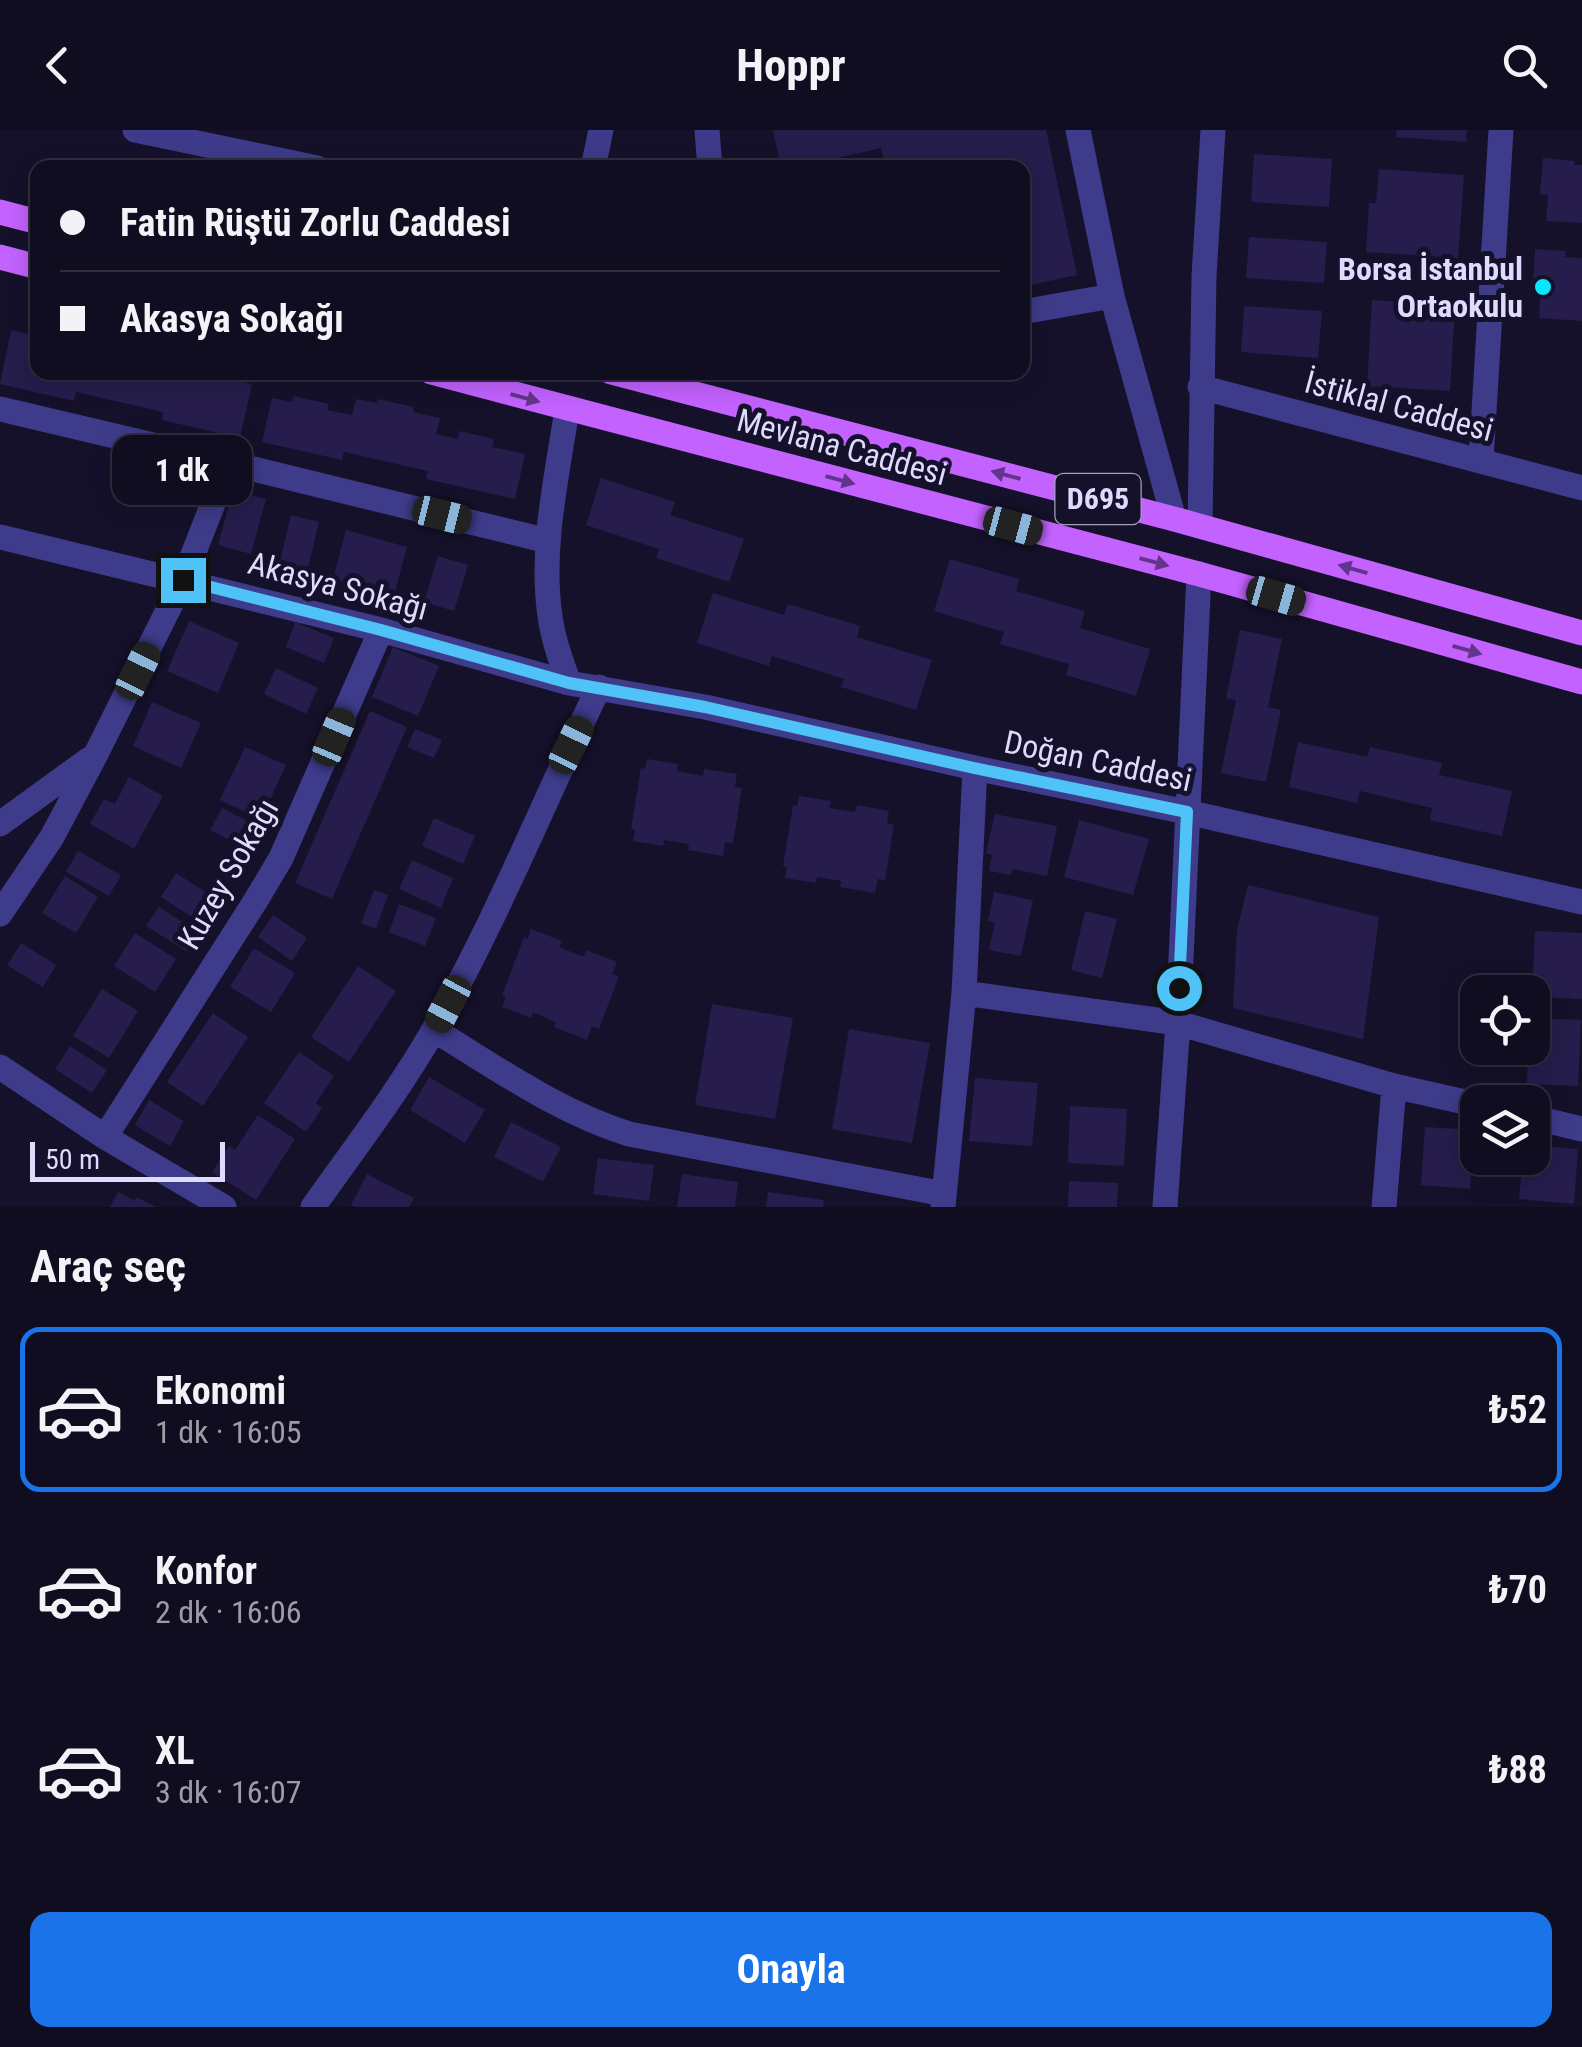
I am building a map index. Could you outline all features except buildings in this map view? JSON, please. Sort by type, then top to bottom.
[{"type":"main road","points":[[0,212],[30,220]]},
{"type":"main road","points":[[0,257],[30,265]]},
{"type":"main road","name":"Mevlana Caddesi","points":[[460,380],[1199,574],[1582,682]]},
{"type":"main road","name":"Mevlana Caddesi","points":[[642,380],[1174,518],[1582,633]]},
{"type":"street","points":[[134,130],[278,160]]},
{"type":"street","points":[[595,160],[601,130]]},
{"type":"street","points":[[707,130],[709,160]]},
{"type":"street","points":[[1078,130],[1112,296],[1174,518]]},
{"type":"street","points":[[1200,526],[1200,387],[1213,130]]},
{"type":"street","points":[[1481,462],[1500,130]]},
{"type":"street","points":[[1030,311],[1112,296]]},
{"type":"street","name":"İstiklal Caddesi","points":[[1200,387],[1582,488]]},
{"type":"street","points":[[0,409],[548,541]]},
{"type":"street","points":[[567,409],[547,573],[549,615],[569,683]]},
{"type":"street","points":[[0,914],[52,837],[96,754],[183,580],[228,462]]},
{"type":"street","name":"Akasya Sokağı","points":[[0,537],[381,630],[569,683],[600,687]]},
{"type":"street","points":[[1165,1207],[1178,1022],[1199,574]]},
{"type":"street","name":"Kuzey Sokağı","points":[[105,1136],[280,858],[381,630]]},
{"type":"street","points":[[313,1207],[434,1030],[600,687]]},
{"type":"street","name":"Doğan Caddesi","points":[[600,687],[1187,812],[1582,902]]},
{"type":"street","points":[[0,824],[96,754]]},
{"type":"street","points":[[434,1030],[597,1124],[628,1134],[943,1201],[964,993],[974,768]]},
{"type":"street","points":[[964,993],[1178,1022],[1394,1086],[1460,1101]]},
{"type":"street","points":[[0,1067],[224,1207]]},
{"type":"street","points":[[1384,1207],[1394,1086]]},
{"type":"street","points":[[1550,1121],[1582,1128]]},
{"type":"place","name":"Borsa İstanbul Ortaokulu","points":[[1543,287]]},
{"type":"route","points":[[183,580],[569,683],[705,707],[1187,812],[1179,988]]}]
